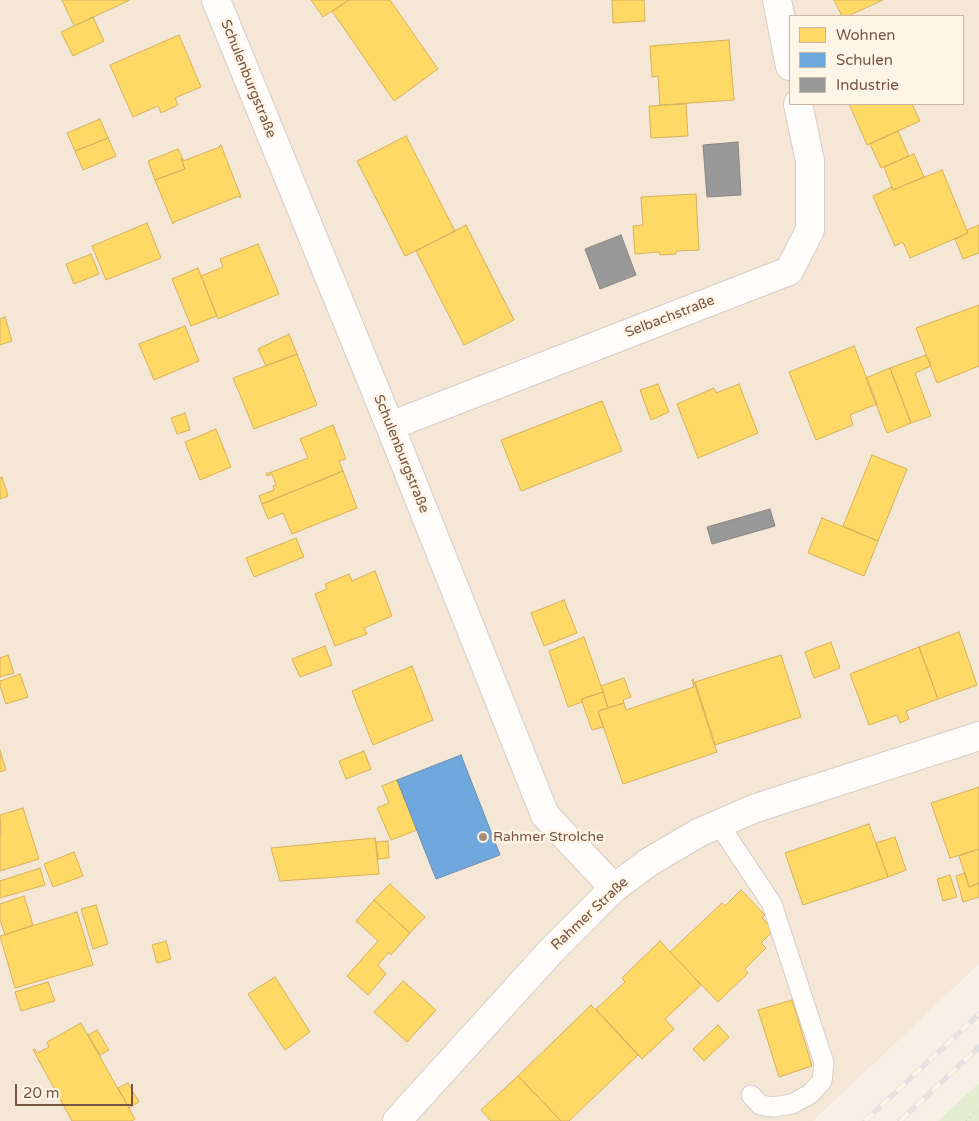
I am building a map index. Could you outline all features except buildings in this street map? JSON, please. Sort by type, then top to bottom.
[{"type":"street","name":"Schulenburgstraße","points":[[216,0],[390,426],[545,815],[614,888]]},
{"type":"street","points":[[776,0],[789,61]]},
{"type":"street","name":"Selbachstraße","points":[[390,426],[789,271],[810,230],[810,161],[798,105]]},
{"type":"street","name":"Rahmer Straße","points":[[398,1121],[552,950],[614,888],[649,862],[700,832],[756,808],[979,736]]},
{"type":"lane","points":[[718,823],[772,904],[824,1064],[822,1081],[810,1094],[792,1104],[774,1107],[760,1105],[751,1095]]},
{"type":"path","points":[[966,1121],[979,1108]]},
{"type":"shaded area","points":[[0,0],[979,0],[979,964],[813,1121],[0,1121]]},
{"type":"green space","points":[[979,1083],[979,1121],[938,1121]]},
{"type":"railway","points":[[865,1121],[979,1014]]},
{"type":"railway","points":[[900,1121],[979,1047]]},
{"type":"place","name":"Rahmer Strolche","points":[[483,837]]}]
